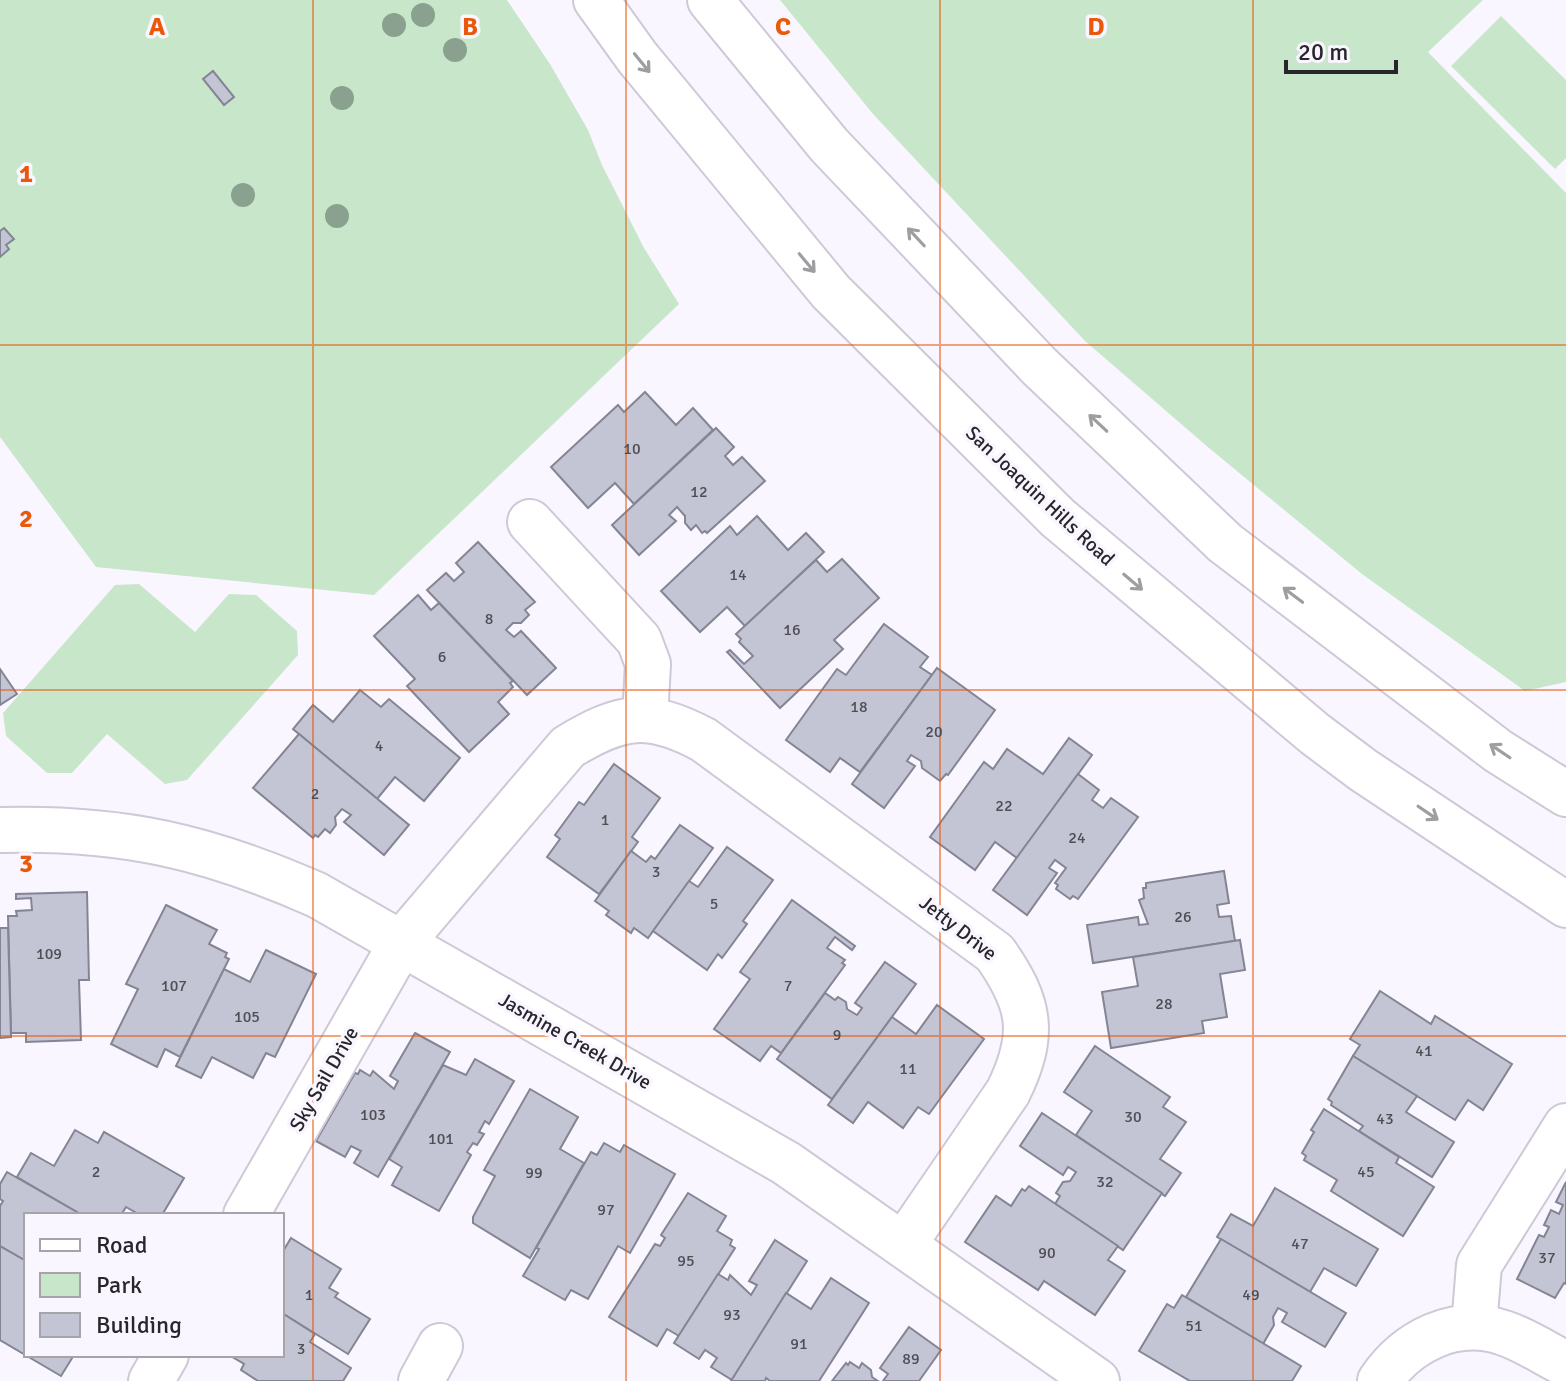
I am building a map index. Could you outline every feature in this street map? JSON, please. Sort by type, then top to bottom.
[{"type":"street","name":"San Joaquin Hills Road","points":[[596,0],[637,57],[831,292],[1058,518],[1315,734],[1363,770],[1566,905]]},
{"type":"street","points":[[710,0],[829,145],[1028,355],[1225,543],[1498,751],[1566,794]]},
{"type":"street","points":[[530,522],[639,640],[648,664],[645,719]]},
{"type":"street","name":"Jetty Drive","points":[[402,942],[568,747],[596,729],[618,722],[645,719],[679,727],[704,740],[995,953],[1015,982],[1025,1009],[1026,1038],[1021,1066],[1008,1092],[904,1244]]},
{"type":"street","name":"Jasmine Creek Drive","points":[[0,830],[66,829],[130,836],[187,847],[257,868],[305,889],[786,1163],[1097,1381]]},
{"type":"street","name":"Sky Sail Drive","points":[[247,1213],[402,942]]},
{"type":"street","points":[[1474,1327],[1479,1265],[1566,1126]]},
{"type":"street","points":[[1380,1381],[1392,1365],[1416,1344],[1445,1330],[1474,1327],[1504,1333],[1566,1364]]},
{"type":"street","points":[[151,1381],[165,1357]]},
{"type":"green space","points":[[0,0],[507,0],[550,64],[588,130],[644,248],[679,304],[374,595],[96,567],[0,437]]},
{"type":"green space","points":[[780,0],[1483,0],[1428,52],[1566,193],[1566,682],[1525,691],[1362,574],[1085,341],[873,114]]},
{"type":"green space","points":[[1501,16],[1566,80],[1566,158],[1555,169],[1451,66]]},
{"type":"green space","points":[[139,584],[195,632],[229,594],[256,595],[297,631],[298,655],[187,780],[165,784],[107,734],[72,773],[47,773],[6,736],[3,713],[115,585]]},
{"type":"building","points":[[213,71],[234,97],[224,105],[203,79]]},
{"type":"building","points":[[4,228],[14,239],[6,245],[9,249],[0,257],[0,231]]},
{"type":"building","points":[[645,392],[676,425],[693,408],[713,430],[634,504],[615,483],[588,508],[551,467],[618,405],[624,412]]},
{"type":"building","points":[[716,428],[734,447],[725,456],[733,465],[742,457],[765,481],[707,533],[702,533],[696,525],[691,530],[677,507],[669,515],[676,521],[639,555],[612,525]]},
{"type":"building","points":[[757,516],[788,550],[806,533],[824,552],[745,626],[727,607],[700,632],[661,591],[730,526],[737,535]]},
{"type":"building","points":[[478,542],[535,602],[525,610],[529,615],[521,623],[513,623],[506,630],[514,637],[521,631],[556,668],[527,695],[427,590],[446,573],[454,581],[464,572],[456,563]]},
{"type":"building","points":[[842,559],[879,598],[834,640],[843,649],[780,708],[727,652],[730,650],[744,664],[753,656],[739,642],[741,639],[736,634],[816,560],[827,572]]},
{"type":"building","points":[[418,595],[431,610],[439,603],[513,681],[510,683],[513,687],[498,702],[509,714],[469,752],[407,686],[415,679],[374,636]]},
{"type":"building","points":[[884,624],[928,657],[920,667],[932,675],[860,772],[840,758],[830,772],[786,740],[837,669],[846,675]]},
{"type":"building","points":[[937,668],[995,710],[948,775],[940,781],[911,755],[907,761],[915,766],[884,808],[852,784]]},
{"type":"building","points":[[0,669],[17,694],[0,705]]},
{"type":"building","points":[[360,690],[381,707],[389,699],[460,758],[424,801],[395,777],[377,799],[293,729],[313,705],[333,722]]},
{"type":"building","points":[[299,734],[409,825],[384,855],[344,822],[351,815],[342,809],[335,817],[336,825],[330,833],[325,829],[313,838],[253,788]]},
{"type":"building","points":[[1069,738],[1092,755],[1017,858],[995,842],[975,870],[930,837],[984,762],[993,769],[1007,749],[1043,774]]},
{"type":"building","points":[[614,764],[660,798],[632,837],[638,842],[599,894],[547,857],[560,839],[555,835],[579,802],[584,805]]},
{"type":"building","points":[[1078,774],[1099,790],[1092,800],[1103,808],[1111,798],[1138,817],[1078,899],[1073,896],[1070,899],[1056,889],[1058,885],[1055,883],[1066,868],[1055,860],[1049,868],[1057,873],[1027,915],[993,890]]},
{"type":"building","points":[[680,825],[713,848],[648,938],[634,928],[631,933],[606,915],[609,911],[595,901],[631,851],[646,862],[651,856],[655,859]]},
{"type":"building","points":[[727,847],[773,880],[743,921],[747,924],[722,958],[718,954],[707,970],[653,931],[689,881],[698,887]]},
{"type":"building","points":[[1224,871],[1229,903],[1217,905],[1219,917],[1231,916],[1235,941],[1093,963],[1087,925],[1138,917],[1139,925],[1148,924],[1139,900],[1144,898],[1146,883]]},
{"type":"building","points":[[87,892],[89,980],[79,980],[81,1040],[26,1042],[26,1033],[11,1033],[8,916],[17,916],[16,911],[32,910],[31,898],[16,899],[16,894]]},
{"type":"building","points":[[792,900],[855,946],[852,950],[835,937],[827,948],[845,960],[842,963],[845,965],[781,1053],[771,1046],[760,1061],[714,1029],[750,979],[740,972]]},
{"type":"building","points":[[166,905],[217,930],[209,944],[227,953],[225,957],[229,959],[180,1057],[165,1049],[157,1067],[111,1044],[138,989],[126,984]]},
{"type":"building","points":[[0,928],[8,928],[11,1037],[0,1038]]},
{"type":"building","points":[[1240,940],[1245,970],[1220,974],[1227,1017],[1202,1021],[1204,1033],[1111,1048],[1102,992],[1138,986],[1133,957]]},
{"type":"building","points":[[266,950],[316,974],[275,1057],[266,1053],[253,1078],[212,1057],[201,1078],[176,1066],[224,969],[250,982]]},
{"type":"building","points":[[885,962],[916,984],[832,1099],[777,1059],[825,993],[835,1000],[838,997],[846,1002],[847,1009],[857,1015],[862,1008],[855,1003]]},
{"type":"building","points":[[1380,991],[1431,1024],[1435,1016],[1512,1064],[1483,1110],[1468,1100],[1455,1120],[1353,1056],[1360,1045],[1350,1039]]},
{"type":"building","points":[[937,1005],[984,1039],[929,1114],[918,1107],[903,1128],[868,1102],[853,1123],[828,1105],[892,1017],[916,1034]]},
{"type":"building","points":[[415,1033],[450,1052],[378,1177],[354,1163],[361,1151],[351,1146],[345,1157],[316,1141],[355,1073],[358,1074],[360,1070],[370,1076],[373,1071],[394,1089],[398,1081],[390,1076]]},
{"type":"building","points":[[1095,1046],[1170,1097],[1163,1107],[1186,1122],[1160,1159],[1181,1173],[1165,1196],[1076,1135],[1092,1111],[1064,1092]]},
{"type":"building","points":[[1353,1056],[1417,1096],[1406,1112],[1454,1142],[1432,1177],[1359,1131],[1363,1126],[1331,1105],[1328,1099]]},
{"type":"building","points":[[475,1059],[514,1081],[489,1124],[485,1121],[479,1132],[484,1134],[477,1145],[473,1143],[467,1152],[471,1155],[439,1211],[392,1185],[402,1167],[389,1159],[443,1065],[466,1075]]},
{"type":"building","points":[[530,1089],[578,1117],[560,1149],[584,1163],[530,1258],[473,1223],[473,1217],[495,1176],[484,1170]]},
{"type":"building","points":[[1324,1109],[1399,1157],[1396,1163],[1434,1187],[1403,1236],[1331,1191],[1337,1180],[1304,1160],[1306,1156],[1302,1153],[1314,1132],[1311,1130]]},
{"type":"building","points":[[1042,1113],[1162,1193],[1123,1250],[1055,1204],[1060,1196],[1056,1193],[1063,1182],[1070,1181],[1076,1172],[1068,1167],[1063,1175],[1020,1146]]},
{"type":"building","points":[[75,1130],[98,1143],[104,1132],[184,1178],[163,1213],[136,1213],[126,1207],[122,1213],[79,1213],[17,1177],[31,1153],[54,1166]]},
{"type":"building","points":[[604,1143],[620,1152],[624,1145],[675,1174],[630,1253],[618,1246],[588,1299],[571,1290],[565,1300],[523,1276],[591,1152],[597,1155]]},
{"type":"building","points":[[7,1172],[79,1213],[24,1213],[24,1260],[0,1246],[0,1206],[3,1201],[0,1199],[0,1184]]},
{"type":"building","points":[[1566,1182],[1566,1284],[1555,1298],[1517,1279],[1539,1235],[1544,1237],[1549,1227],[1544,1225],[1551,1210],[1559,1214],[1563,1205],[1556,1202]]},
{"type":"building","points":[[1029,1186],[1118,1246],[1108,1260],[1125,1271],[1095,1315],[1044,1281],[1038,1290],[965,1242],[996,1196],[1011,1206],[1022,1189],[1025,1191]]},
{"type":"building","points":[[1275,1188],[1378,1249],[1356,1286],[1324,1268],[1310,1292],[1217,1237],[1231,1214],[1253,1226]]},
{"type":"building","points":[[688,1193],[726,1216],[717,1231],[732,1240],[730,1245],[735,1248],[679,1336],[667,1329],[657,1346],[609,1317],[655,1244],[660,1246],[665,1238],[661,1235]]},
{"type":"building","points":[[291,1238],[341,1269],[329,1288],[338,1293],[335,1297],[370,1319],[348,1354],[284,1314],[284,1250]]},
{"type":"building","points":[[1221,1239],[1346,1313],[1325,1347],[1282,1322],[1287,1313],[1278,1308],[1273,1317],[1274,1325],[1263,1344],[1186,1297]]},
{"type":"building","points":[[775,1240],[807,1261],[732,1380],[711,1367],[717,1358],[705,1350],[699,1359],[674,1343],[718,1274],[728,1280],[730,1275],[751,1295],[757,1285],[749,1281]]},
{"type":"building","points":[[0,1246],[24,1260],[24,1354],[0,1340]]},
{"type":"building","points":[[831,1278],[869,1303],[819,1381],[770,1381],[766,1378],[765,1381],[731,1381],[786,1293],[811,1309]]},
{"type":"building","points":[[1182,1295],[1301,1366],[1292,1381],[1190,1381],[1139,1351],[1167,1304],[1174,1308]]},
{"type":"building","points":[[284,1314],[315,1334],[310,1342],[351,1368],[343,1381],[258,1381],[241,1370],[244,1364],[232,1357],[284,1357]]},
{"type":"building","points":[[909,1327],[941,1350],[919,1381],[883,1381],[888,1374],[880,1368]]},
{"type":"building","points":[[29,1357],[73,1357],[61,1376]]},
{"type":"building","points":[[850,1362],[859,1368],[862,1363],[878,1381],[832,1381]]}]
